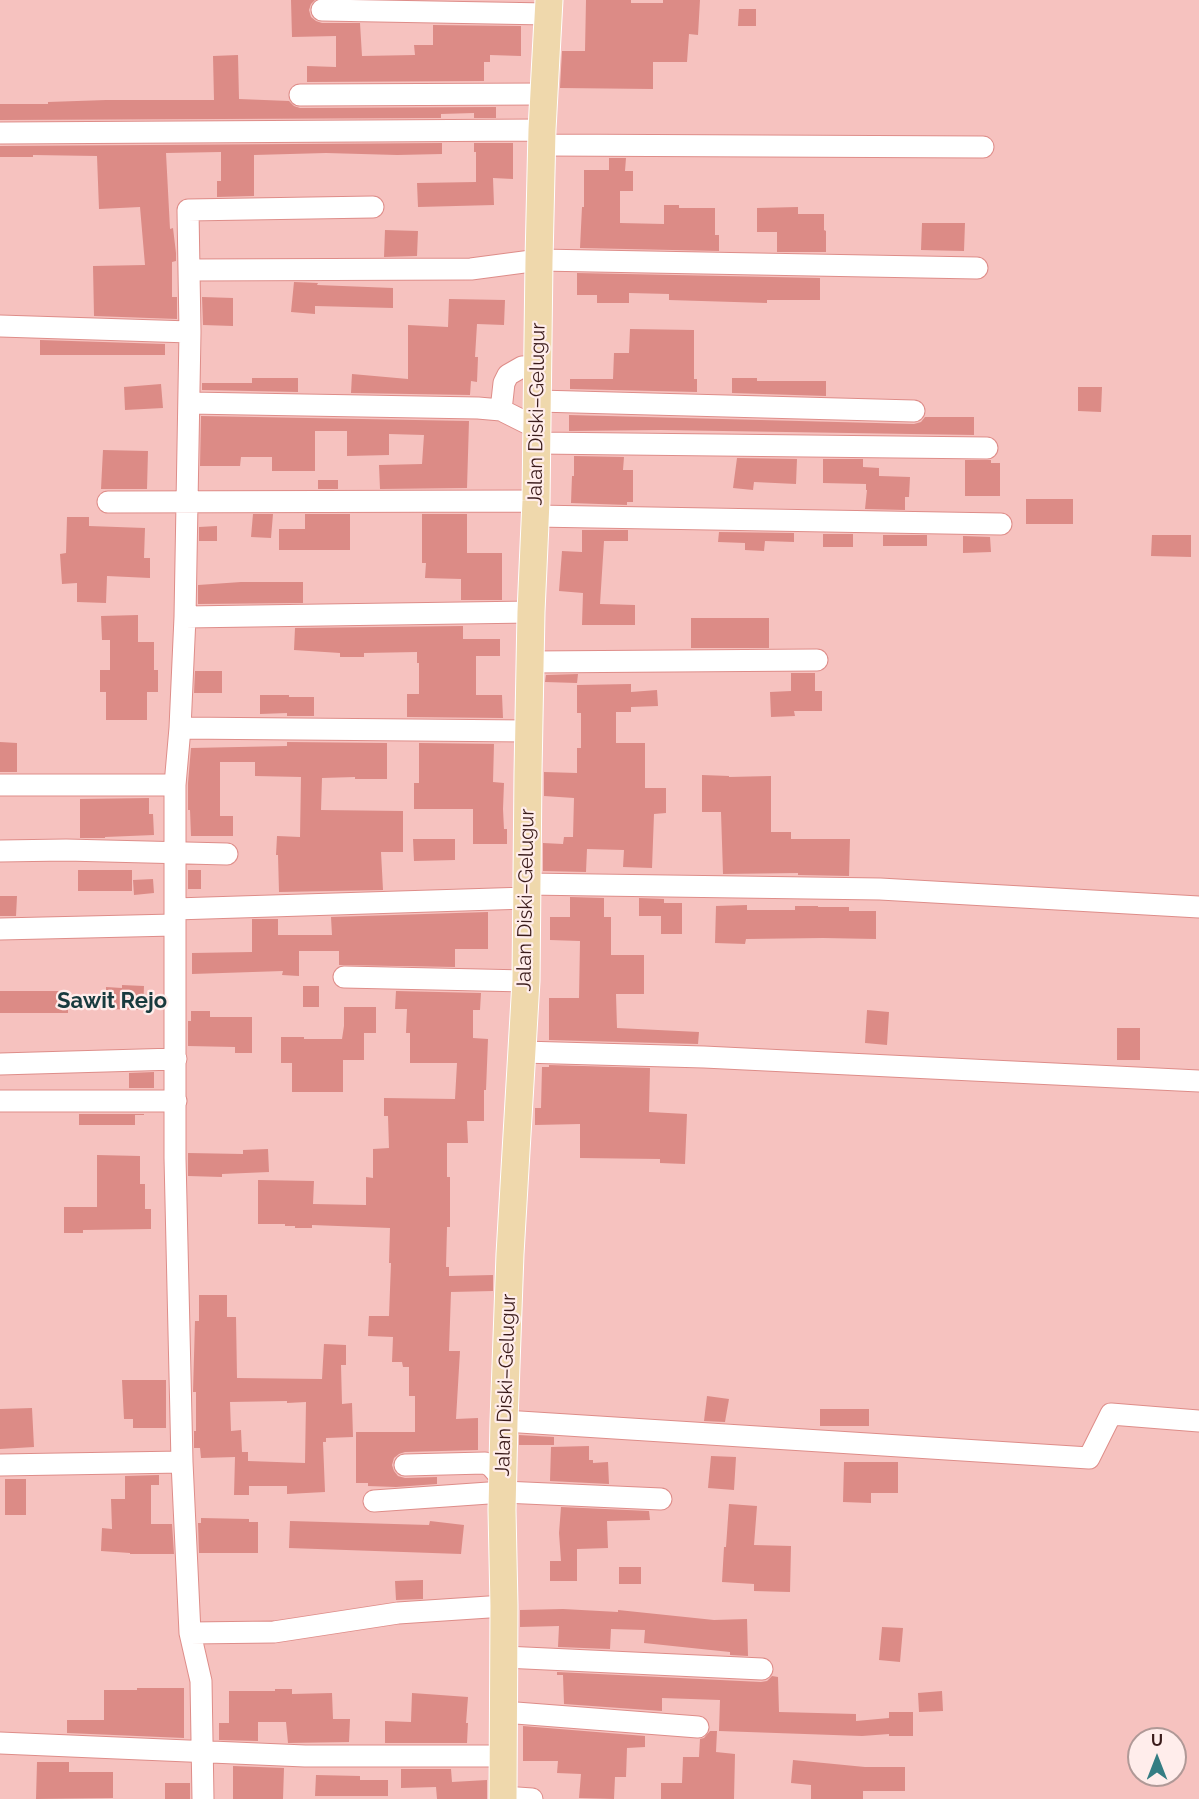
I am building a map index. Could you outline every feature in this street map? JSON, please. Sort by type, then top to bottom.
[{"type":"main road","name":"Jalan Diski–Gelugur","points":[[503,1798],[502,1486],[510,1266],[526,981],[531,612],[536,509],[542,137],[548,7]]},
{"type":"street","points":[[322,10],[548,7]]},
{"type":"street","points":[[300,95],[544,94]]},
{"type":"street","points":[[0,133],[542,137],[983,147]]},
{"type":"street","points":[[203,1799],[201,1681],[190,1633],[182,1462],[175,1158],[174,853],[175,785],[185,617],[190,332],[188,210],[373,207]]},
{"type":"street","points":[[189,270],[471,269],[539,260],[977,268]]},
{"type":"street","points":[[0,326],[190,332]]},
{"type":"street","points":[[501,410],[504,383],[508,375],[522,367],[538,366]]},
{"type":"street","points":[[189,403],[478,408],[501,410],[537,424],[987,448]]},
{"type":"street","points":[[537,424],[914,411]]},
{"type":"street","points":[[108,502],[536,509],[1001,524]]},
{"type":"street","points":[[185,617],[531,612]]},
{"type":"street","points":[[531,662],[817,660]]},
{"type":"street","points":[[180,728],[529,731]]},
{"type":"street","points":[[0,785],[175,785]]},
{"type":"street","points":[[0,851],[66,850],[227,854]]},
{"type":"street","points":[[0,928],[527,891],[880,889],[1199,907]]},
{"type":"street","points":[[344,977],[526,981]]},
{"type":"street","points":[[522,1052],[704,1057],[1199,1081]]},
{"type":"street","points":[[0,1064],[176,1059]]},
{"type":"street","points":[[0,1101],[176,1101]]},
{"type":"street","points":[[504,1421],[1089,1458],[1111,1414],[1199,1421]]},
{"type":"street","points":[[0,1464],[182,1462]]},
{"type":"street","points":[[405,1465],[486,1463],[502,1486]]},
{"type":"street","points":[[374,1501],[502,1486],[661,1499]]},
{"type":"street","points":[[190,1633],[274,1632],[398,1613],[504,1606]]},
{"type":"street","points":[[504,1657],[762,1669]]},
{"type":"street","points":[[502,1712],[698,1727]]},
{"type":"street","points":[[0,1743],[305,1756],[504,1756]]},
{"type":"street","points":[[503,1798],[532,1799]]},
{"type":"building","points":[[291,0],[315,0],[309,10],[311,17],[322,23],[360,23],[362,56],[415,55],[414,45],[433,45],[433,25],[521,26],[521,56],[490,55],[490,62],[484,62],[484,81],[307,82],[307,66],[336,67],[336,36],[292,37]]},
{"type":"building","points":[[586,0],[663,3],[663,0],[700,0],[698,35],[689,34],[687,62],[653,62],[653,89],[560,88],[562,51],[585,51]]},
{"type":"building","points":[[739,9],[756,9],[756,26],[738,26]]},
{"type":"building","points":[[238,55],[239,99],[289,101],[300,108],[496,107],[496,118],[474,118],[474,113],[441,114],[441,118],[0,120],[0,104],[48,104],[48,102],[106,100],[214,100],[213,56]]},
{"type":"building","points":[[442,143],[442,154],[254,155],[254,196],[217,197],[217,181],[221,181],[221,152],[166,153],[170,229],[173,228],[176,253],[176,261],[172,262],[172,297],[177,297],[177,319],[94,316],[93,266],[145,265],[140,207],[99,209],[97,156],[0,157],[0,146]]},
{"type":"building","points":[[474,143],[513,143],[513,179],[493,178],[494,205],[418,207],[417,183],[476,182]]},
{"type":"building","points":[[609,158],[626,158],[625,171],[633,171],[633,191],[620,191],[620,223],[664,224],[664,205],[679,205],[679,208],[715,208],[715,235],[719,235],[719,251],[580,248],[582,207],[584,207],[584,170],[609,170]]},
{"type":"building","points":[[798,207],[798,214],[824,214],[826,252],[777,252],[777,232],[757,232],[757,208]]},
{"type":"building","points":[[922,223],[965,223],[964,251],[921,250]]},
{"type":"building","points":[[385,230],[418,231],[417,256],[384,257]]},
{"type":"building","points":[[577,273],[820,278],[820,300],[767,300],[767,303],[669,300],[669,294],[629,293],[629,303],[597,303],[597,295],[577,295]]},
{"type":"building","points":[[294,282],[393,288],[393,308],[315,306],[315,314],[291,312]]},
{"type":"building","points":[[202,297],[233,298],[233,326],[203,325]]},
{"type":"building","points":[[449,299],[505,300],[504,325],[477,324],[475,357],[478,357],[477,382],[471,381],[470,395],[351,393],[352,374],[408,379],[408,325],[448,327]]},
{"type":"building","points":[[630,329],[694,330],[694,379],[697,379],[697,392],[570,389],[570,379],[613,379],[614,353],[629,353]]},
{"type":"building","points":[[40,340],[165,344],[165,355],[40,355]]},
{"type":"building","points":[[252,378],[298,378],[298,392],[202,390],[202,383],[252,383]]},
{"type":"building","points":[[732,378],[757,378],[757,381],[826,381],[826,396],[732,393]]},
{"type":"building","points":[[161,384],[163,408],[125,410],[124,387]]},
{"type":"building","points":[[1078,387],[1102,387],[1101,412],[1078,411]]},
{"type":"building","points":[[569,415],[914,424],[921,422],[925,417],[974,417],[974,435],[661,430],[569,431]]},
{"type":"building","points":[[201,416],[469,421],[467,488],[380,489],[379,465],[422,464],[424,435],[389,434],[389,455],[347,456],[347,431],[315,431],[315,471],[272,471],[272,457],[241,457],[240,466],[200,466]]},
{"type":"building","points":[[103,450],[148,451],[147,489],[101,489]]},
{"type":"building","points":[[574,456],[624,457],[623,470],[633,470],[633,502],[627,502],[627,505],[571,503]]},
{"type":"building","points":[[737,458],[797,459],[796,484],[754,482],[753,490],[733,488]]},
{"type":"building","points":[[823,459],[863,459],[863,467],[879,468],[879,476],[910,477],[909,497],[905,497],[905,510],[865,509],[866,484],[823,483]]},
{"type":"building","points":[[965,460],[991,460],[991,463],[1000,463],[1000,496],[965,496]]},
{"type":"building","points":[[318,480],[338,480],[338,489],[318,489]]},
{"type":"building","points":[[1026,499],[1073,499],[1073,524],[1026,524]]},
{"type":"building","points":[[253,514],[273,514],[271,538],[251,537]]},
{"type":"building","points":[[305,514],[350,514],[350,550],[279,550],[279,529],[305,529]]},
{"type":"building","points":[[422,514],[467,514],[467,553],[502,553],[502,600],[461,600],[461,579],[425,578],[426,563],[422,563]]},
{"type":"building","points":[[67,517],[89,517],[89,526],[145,528],[144,558],[150,558],[150,578],[107,576],[106,603],[77,602],[77,583],[62,584],[60,554],[66,553]]},
{"type":"building","points":[[217,526],[217,541],[199,541],[199,527]]},
{"type":"building","points":[[582,530],[628,530],[628,541],[604,541],[600,604],[635,605],[635,625],[582,625],[583,593],[559,591],[562,551],[582,552]]},
{"type":"building","points":[[719,532],[794,533],[794,542],[765,541],[764,551],[745,550],[745,543],[718,542]]},
{"type":"building","points":[[823,534],[853,534],[853,547],[823,547]]},
{"type":"building","points":[[883,535],[927,535],[927,546],[883,546]]},
{"type":"building","points":[[1152,535],[1191,535],[1191,557],[1151,556]]},
{"type":"building","points":[[963,536],[990,537],[991,552],[963,553]]},
{"type":"building","points":[[303,582],[303,603],[198,604],[198,585]]},
{"type":"building","points":[[138,615],[138,642],[154,642],[154,670],[158,670],[158,692],[147,692],[147,720],[106,720],[106,692],[100,692],[100,670],[110,670],[110,640],[102,640],[101,616]]},
{"type":"building","points":[[691,618],[769,618],[769,648],[691,648]]},
{"type":"building","points":[[463,626],[463,639],[500,639],[500,656],[476,656],[476,695],[502,695],[503,718],[407,717],[407,694],[419,694],[417,652],[364,653],[364,657],[340,657],[340,653],[294,650],[295,628]]},
{"type":"building","points":[[195,671],[222,671],[222,693],[194,693]]},
{"type":"building","points":[[791,673],[815,673],[815,691],[822,691],[822,711],[794,711],[795,716],[771,717],[770,692],[791,691]]},
{"type":"building","points":[[578,674],[577,683],[545,682],[546,675]]},
{"type":"building","points":[[631,684],[631,692],[657,690],[658,706],[631,707],[631,712],[616,712],[616,743],[645,743],[645,788],[666,788],[666,813],[654,814],[652,868],[623,867],[624,850],[587,849],[586,872],[543,871],[543,843],[563,844],[564,837],[573,837],[574,798],[544,796],[544,772],[577,773],[577,748],[581,748],[581,713],[577,713],[577,685]]},
{"type":"building","points":[[260,695],[314,697],[314,716],[287,716],[287,713],[260,714]]},
{"type":"building","points":[[0,742],[17,743],[17,772],[0,772]]},
{"type":"building","points":[[287,742],[387,743],[387,779],[322,778],[321,810],[403,811],[403,852],[381,852],[383,890],[279,892],[277,836],[300,837],[301,777],[255,776],[255,762],[220,762],[220,816],[233,816],[233,836],[191,836],[188,783],[191,748],[287,746]]},
{"type":"building","points":[[419,743],[503,744],[494,744],[493,782],[504,783],[503,809],[507,844],[473,844],[473,809],[414,809],[414,783],[419,783]]},
{"type":"building","points":[[702,775],[771,776],[771,832],[791,832],[791,839],[850,839],[849,876],[798,875],[798,873],[723,874],[721,812],[702,812]]},
{"type":"building","points":[[149,798],[149,814],[153,814],[154,835],[80,838],[80,799]]},
{"type":"building","points":[[413,839],[455,839],[455,860],[414,861]]},
{"type":"building","points":[[78,870],[132,870],[132,891],[78,891]]},
{"type":"building","points":[[188,870],[201,870],[201,889],[188,889]]},
{"type":"building","points":[[153,879],[154,893],[134,895],[133,880]]},
{"type":"building","points":[[0,896],[17,896],[16,916],[0,916]]},
{"type":"building","points":[[570,897],[604,898],[604,917],[611,917],[611,955],[644,955],[644,994],[616,994],[617,1028],[699,1032],[698,1044],[549,1040],[549,998],[579,998],[580,941],[550,940],[550,917],[570,917]]},
{"type":"building","points":[[639,898],[664,899],[664,903],[682,903],[682,934],[661,934],[661,916],[639,916]]},
{"type":"building","points":[[747,905],[747,910],[795,910],[795,906],[818,906],[849,907],[849,911],[876,911],[876,939],[746,939],[745,944],[715,943],[716,906]]},
{"type":"building","points":[[488,912],[488,949],[455,949],[455,967],[339,965],[339,951],[299,951],[299,976],[282,975],[283,971],[192,974],[192,953],[252,952],[252,919],[278,919],[278,935],[332,935],[331,917]]},
{"type":"building","points":[[122,985],[144,986],[143,1010],[106,1009],[106,987],[122,988]]},
{"type":"building","points":[[303,986],[319,986],[319,1007],[303,1007]]},
{"type":"building","points":[[0,991],[68,991],[68,1013],[0,1013]]},
{"type":"building","points":[[396,991],[481,993],[480,1010],[473,1010],[473,1038],[488,1039],[484,1121],[467,1121],[468,1143],[447,1143],[450,1227],[447,1227],[446,1267],[449,1267],[449,1276],[493,1275],[493,1291],[451,1292],[449,1351],[460,1351],[456,1419],[478,1418],[478,1450],[399,1454],[394,1458],[392,1465],[398,1476],[405,1478],[437,1477],[437,1484],[396,1487],[356,1483],[356,1432],[415,1432],[415,1396],[409,1396],[409,1367],[403,1367],[402,1362],[392,1362],[393,1337],[368,1336],[369,1316],[389,1316],[390,1228],[312,1225],[312,1228],[295,1228],[295,1226],[285,1226],[285,1224],[258,1224],[258,1180],[314,1181],[313,1204],[366,1205],[366,1177],[373,1178],[373,1149],[389,1148],[388,1116],[384,1116],[384,1098],[455,1099],[457,1063],[410,1063],[410,1033],[406,1033],[407,1009],[395,1009]]},
{"type":"building","points":[[344,1007],[376,1007],[376,1033],[364,1033],[364,1060],[343,1060],[343,1092],[292,1092],[292,1063],[281,1063],[281,1037],[342,1039]]},
{"type":"building","points":[[867,1010],[889,1012],[887,1045],[865,1043]]},
{"type":"building","points":[[191,1011],[210,1011],[210,1017],[252,1017],[252,1053],[235,1053],[235,1047],[188,1046],[188,1021],[191,1021]]},
{"type":"building","points":[[1117,1028],[1140,1028],[1140,1060],[1117,1060]]},
{"type":"building","points":[[549,1065],[650,1068],[649,1112],[687,1114],[685,1164],[660,1163],[660,1159],[580,1158],[580,1124],[535,1125],[535,1108],[541,1108],[542,1067],[549,1067]]},
{"type":"building","points":[[154,1072],[154,1088],[129,1088],[129,1073]]},
{"type":"building","points":[[79,1114],[144,1115],[135,1115],[135,1125],[79,1125]]},
{"type":"building","points":[[268,1149],[269,1172],[222,1174],[222,1177],[188,1176],[188,1153],[243,1154],[243,1150]]},
{"type":"building","points":[[97,1155],[140,1156],[140,1184],[145,1184],[145,1209],[151,1209],[151,1229],[83,1230],[83,1233],[64,1233],[64,1207],[97,1207]]},
{"type":"building","points":[[199,1295],[227,1295],[227,1317],[236,1317],[237,1378],[322,1379],[324,1344],[346,1345],[346,1365],[341,1365],[342,1404],[352,1403],[353,1437],[326,1438],[326,1442],[323,1442],[325,1492],[287,1494],[287,1486],[249,1486],[249,1495],[234,1495],[235,1457],[201,1458],[200,1448],[194,1448],[196,1392],[193,1392],[195,1321],[199,1321]],"holes":[[[287,1401],[287,1403],[306,1402],[305,1463],[248,1461],[248,1452],[242,1452],[241,1430],[231,1431],[230,1402]]]},
{"type":"building","points":[[122,1380],[166,1380],[166,1428],[133,1428],[133,1419],[124,1419]]},
{"type":"building","points":[[707,1396],[729,1399],[725,1422],[704,1421]]},
{"type":"building","points":[[32,1408],[34,1447],[0,1449],[0,1409]]},
{"type":"building","points":[[820,1409],[869,1409],[869,1426],[820,1426]]},
{"type":"building","points":[[519,1435],[554,1437],[554,1445],[519,1445]]},
{"type":"building","points":[[589,1446],[589,1460],[593,1460],[593,1463],[608,1462],[609,1484],[550,1481],[551,1447]]},
{"type":"building","points":[[711,1456],[736,1457],[734,1490],[708,1488]]},
{"type":"building","points":[[844,1462],[898,1462],[898,1493],[871,1493],[871,1503],[843,1502]]},
{"type":"building","points":[[159,1475],[159,1485],[151,1485],[151,1524],[172,1524],[174,1554],[130,1554],[101,1551],[102,1528],[112,1529],[111,1499],[125,1499],[125,1476]]},
{"type":"building","points":[[5,1479],[26,1479],[26,1515],[5,1515]]},
{"type":"building","points":[[729,1504],[757,1506],[754,1545],[791,1546],[790,1592],[754,1591],[754,1584],[722,1582]]},
{"type":"building","points":[[561,1507],[649,1511],[650,1520],[607,1521],[608,1548],[577,1549],[577,1581],[550,1581],[550,1561],[561,1561],[559,1533]]},
{"type":"building","points":[[201,1518],[249,1519],[249,1522],[258,1522],[258,1553],[199,1553],[198,1523],[201,1523]]},
{"type":"building","points":[[290,1521],[429,1525],[430,1521],[464,1525],[461,1554],[289,1548]]},
{"type":"building","points":[[619,1567],[641,1567],[641,1584],[619,1584]]},
{"type":"building","points":[[423,1580],[423,1599],[396,1600],[395,1581]]},
{"type":"building","points":[[563,1609],[618,1612],[618,1610],[714,1620],[747,1619],[748,1656],[644,1643],[645,1630],[611,1629],[610,1649],[558,1647],[559,1626],[520,1627],[520,1610]]},
{"type":"building","points":[[882,1627],[903,1628],[900,1662],[879,1660]]},
{"type":"building","points":[[557,1672],[761,1682],[767,1681],[772,1676],[778,1677],[779,1712],[856,1714],[856,1721],[889,1718],[889,1712],[913,1712],[913,1736],[719,1731],[720,1700],[662,1698],[662,1711],[564,1704],[563,1675],[557,1675]]},
{"type":"building","points":[[137,1688],[184,1688],[184,1738],[67,1733],[67,1720],[104,1720],[104,1690],[137,1690]]},
{"type":"building","points":[[275,1689],[292,1689],[292,1694],[332,1693],[333,1719],[350,1719],[349,1742],[288,1743],[286,1722],[258,1722],[258,1741],[219,1740],[219,1723],[229,1723],[229,1691],[275,1691]]},
{"type":"building","points":[[942,1691],[943,1711],[919,1712],[918,1693]]},
{"type":"building","points":[[412,1693],[468,1697],[467,1743],[385,1743],[385,1721],[411,1722]]},
{"type":"building","points":[[523,1726],[645,1736],[645,1747],[627,1748],[626,1777],[615,1777],[614,1799],[579,1798],[581,1774],[557,1773],[558,1761],[523,1761]]},
{"type":"building","points":[[710,1731],[717,1731],[716,1752],[735,1754],[734,1799],[661,1799],[661,1783],[682,1783],[683,1757],[699,1757],[700,1739]]},
{"type":"building","points":[[793,1760],[865,1767],[905,1767],[905,1791],[863,1791],[863,1799],[811,1799],[811,1785],[791,1783]]},
{"type":"building","points":[[37,1762],[69,1762],[69,1772],[113,1772],[113,1798],[36,1799]]},
{"type":"building","points":[[233,1766],[284,1768],[283,1799],[233,1799]]},
{"type":"building","points":[[401,1769],[451,1769],[452,1782],[487,1780],[487,1799],[437,1799],[436,1787],[401,1788]]},
{"type":"building","points":[[316,1775],[360,1776],[360,1780],[388,1780],[388,1796],[315,1796]]},
{"type":"building","points":[[165,1783],[190,1783],[190,1799],[165,1799]]},
{"type":"district","name":"Sawit Rejo","points":[[112,1001]]}]
